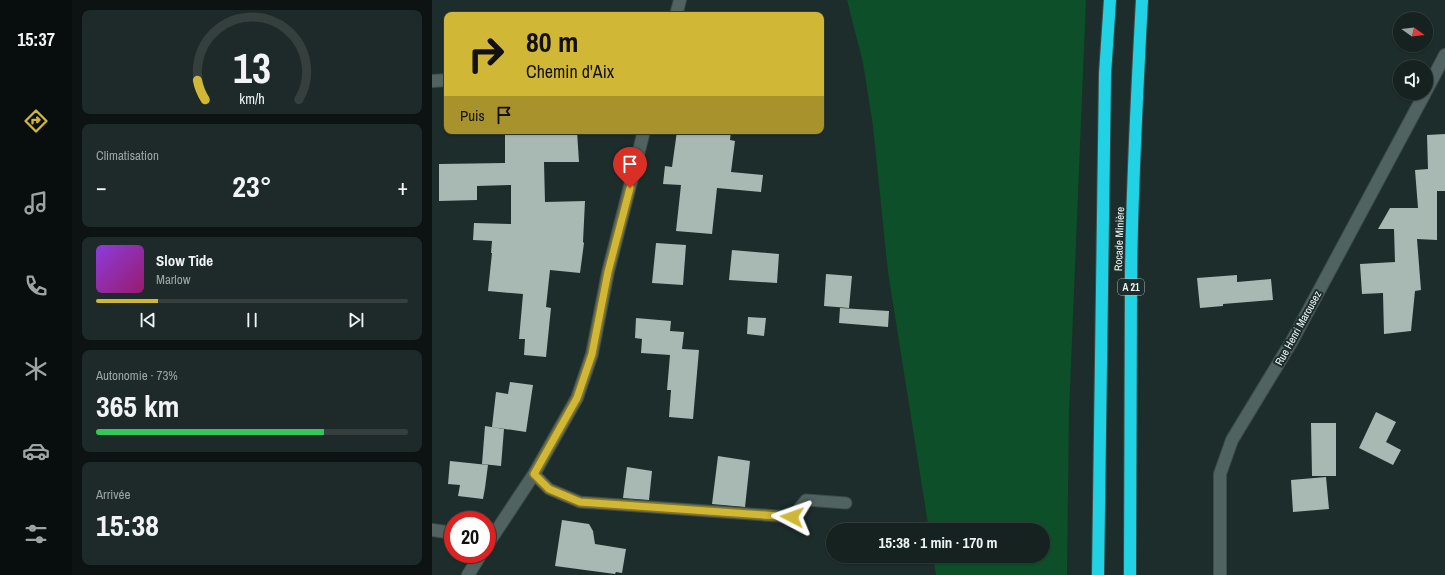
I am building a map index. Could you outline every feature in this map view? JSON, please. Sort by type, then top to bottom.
[{"type":"highway","name":"Rocade Minière","points":[[1098,575],[1105,74],[1110,0]]},
{"type":"highway","name":"Rocade Minière","points":[[1130,575],[1131,274],[1137,78],[1142,0]]},
{"type":"street","points":[[677,12],[680,0]]},
{"type":"street","name":"Rue Henri Marousez","points":[[1433,77],[1445,55]]},
{"type":"street","points":[[432,81],[444,80]]},
{"type":"street","name":"Rue Henri Marousez","points":[[1220,575],[1220,474],[1232,440],[1292,341],[1421,100]]},
{"type":"street","points":[[496,529],[534,474],[577,398],[592,354],[608,272],[643,134]]},
{"type":"street","points":[[432,530],[444,532]]},
{"type":"street","points":[[468,575],[475,563]]},
{"type":"lane","points":[[534,474],[549,489],[580,502],[792,517],[806,500],[846,503]]},
{"type":"green space","points":[[847,0],[1086,0],[1069,412],[1067,575],[936,575],[934,563],[1050,563],[1050,523],[928,523],[888,272],[873,126],[863,63]]},
{"type":"building","points":[[505,134],[577,134],[579,162],[544,162],[545,202],[585,201],[584,243],[580,273],[550,270],[546,307],[551,308],[546,357],[524,355],[525,339],[519,339],[523,294],[488,291],[492,241],[473,240],[474,223],[511,224],[511,185],[477,186],[477,200],[439,201],[439,164],[505,163]]},
{"type":"building","points":[[677,134],[731,134],[730,140],[735,141],[731,172],[763,175],[761,192],[717,188],[712,234],[676,231],[681,185],[663,184],[665,166],[672,167]]},
{"type":"building","points":[[1445,134],[1445,191],[1437,191],[1437,240],[1417,239],[1421,290],[1415,291],[1411,331],[1384,334],[1383,293],[1362,294],[1360,264],[1395,262],[1394,229],[1378,229],[1390,208],[1418,208],[1415,170],[1428,169],[1427,135]]},
{"type":"building","points":[[656,243],[686,245],[683,285],[652,283]]},
{"type":"building","points":[[732,250],[779,254],[777,283],[729,280]]},
{"type":"building","points":[[826,274],[852,276],[849,308],[824,306]]},
{"type":"building","points":[[1237,275],[1237,282],[1271,279],[1273,300],[1223,304],[1223,306],[1200,308],[1197,278]]},
{"type":"building","points":[[840,308],[889,311],[888,327],[839,323]]},
{"type":"building","points":[[748,317],[766,318],[764,336],[747,334]]},
{"type":"building","points":[[636,318],[671,321],[670,331],[684,332],[682,349],[699,350],[693,419],[669,417],[671,390],[667,390],[670,355],[641,353],[642,339],[635,338]]},
{"type":"building","points":[[510,382],[533,385],[526,432],[492,427],[496,392],[508,394]]},
{"type":"building","points":[[1376,412],[1396,422],[1386,442],[1401,450],[1393,465],[1359,448]]},
{"type":"building","points":[[1311,423],[1336,423],[1336,476],[1312,476]]},
{"type":"building","points":[[485,426],[504,429],[501,466],[482,464]]},
{"type":"building","points":[[718,456],[750,461],[745,507],[712,504]]},
{"type":"building","points":[[450,461],[488,465],[483,499],[458,496],[460,485],[448,484]]},
{"type":"building","points":[[627,467],[652,471],[649,500],[623,498]]},
{"type":"building","points":[[1326,477],[1329,509],[1293,512],[1291,480]]},
{"type":"building","points":[[562,520],[589,524],[593,531],[595,544],[626,549],[622,573],[616,572],[615,574],[555,566]]},
{"type":"route","points":[[630,188],[608,272],[592,354],[577,398],[534,474],[549,489],[580,502],[792,517]]}]
